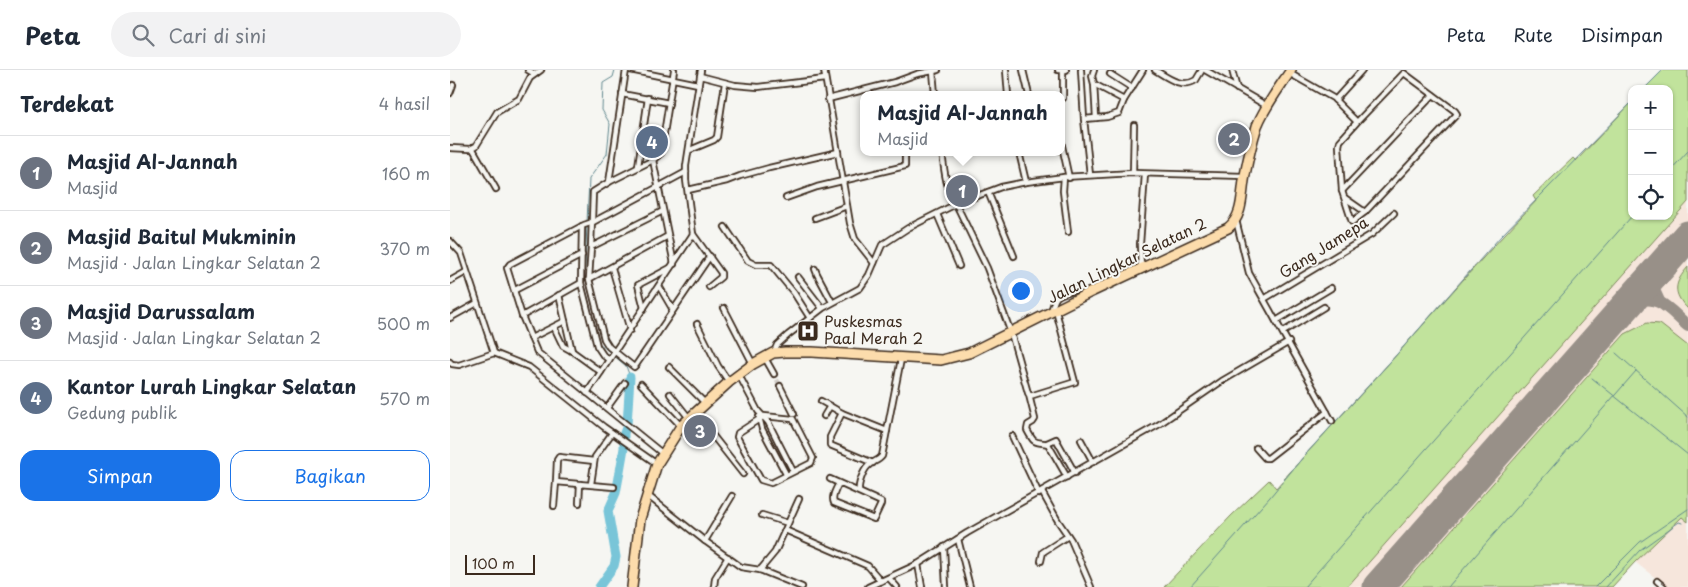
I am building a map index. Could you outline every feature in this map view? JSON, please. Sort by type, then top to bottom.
[{"type":"highway","points":[[1236,219],[1241,208],[1245,176],[1257,126],[1267,106],[1290,72]]},
{"type":"highway","name":"Jalan Lingkar Selatan 2","points":[[632,587],[640,519],[657,464],[681,426],[729,382],[753,364],[769,355],[812,352],[901,359],[952,359],[969,353],[1228,228],[1236,219]]},
{"type":"street","points":[[528,70],[535,74]]},
{"type":"street","points":[[473,149],[497,112],[519,99],[530,78],[541,70]]},
{"type":"street","points":[[609,182],[626,70]]},
{"type":"street","points":[[630,70],[698,84]]},
{"type":"street","points":[[610,359],[603,355],[598,346],[581,284],[582,255],[593,192],[638,166],[653,160],[661,153],[674,70]]},
{"type":"street","points":[[700,70],[686,172],[693,234],[722,274],[709,287]]},
{"type":"street","points":[[824,70],[850,223],[855,239],[874,263]]},
{"type":"street","points":[[828,99],[895,82],[917,72],[938,70]]},
{"type":"street","points":[[1006,70],[1008,91]]},
{"type":"street","points":[[1023,70],[1028,91]]},
{"type":"street","points":[[1058,70],[1064,70],[1063,91]]},
{"type":"street","points":[[1081,70],[1090,176]]},
{"type":"street","points":[[1094,70],[1092,76],[1096,118]]},
{"type":"street","points":[[1155,70],[1172,80],[1184,84],[1196,80],[1203,70],[1267,106]]},
{"type":"street","points":[[1232,70],[1238,89]]},
{"type":"street","points":[[1335,100],[1362,70]]},
{"type":"street","points":[[933,71],[935,91]]},
{"type":"street","points":[[1084,118],[1107,117],[1119,112],[1141,71]]},
{"type":"street","points":[[1290,72],[1335,100],[1357,122]]},
{"type":"street","points":[[1402,72],[1455,111],[1456,116],[1365,212],[1352,222],[1342,190],[1340,141],[1402,72]]},
{"type":"street","points":[[1110,74],[1132,88]]},
{"type":"street","points":[[700,76],[735,85],[758,87],[825,79]]},
{"type":"street","points":[[690,150],[717,137],[725,83]]},
{"type":"street","points":[[1094,84],[1124,100]]},
{"type":"street","points":[[450,93],[453,85]]},
{"type":"street","points":[[622,94],[669,103]]},
{"type":"street","points":[[1342,190],[1433,95]]},
{"type":"street","points":[[638,166],[648,98]]},
{"type":"street","points":[[1133,173],[1134,125]]},
{"type":"street","points":[[450,148],[473,149]]},
{"type":"street","points":[[473,149],[496,189]]},
{"type":"street","points":[[688,190],[838,152]]},
{"type":"street","points":[[786,198],[843,180],[905,166],[905,156]]},
{"type":"street","points":[[943,156],[946,179],[953,200],[988,268],[1011,333],[1035,419],[1034,422],[1028,425],[1027,430],[1035,442],[1040,444],[1056,440],[1075,473]]},
{"type":"street","points":[[1020,156],[1026,182]]},
{"type":"street","points":[[1064,156],[1067,177],[1063,191],[1068,232]]},
{"type":"street","points":[[653,160],[672,266]]},
{"type":"street","points":[[663,454],[540,356],[535,349],[522,316],[507,269],[508,265],[686,172]]},
{"type":"street","points":[[774,374],[769,355],[777,345],[822,308],[860,288],[882,245],[908,228],[956,204],[1001,188],[1026,182],[1067,177],[1133,173],[1245,176]]},
{"type":"street","points":[[1142,270],[1140,244],[1145,174]]},
{"type":"street","points":[[988,192],[1014,256]]},
{"type":"street","points":[[1345,198],[1365,212]]},
{"type":"street","points":[[815,218],[847,206]]},
{"type":"street","points":[[591,248],[662,211]]},
{"type":"street","name":"Gang Jamepa","points":[[1264,299],[1372,234],[1394,213]]},
{"type":"street","points":[[937,214],[959,266]]},
{"type":"street","points":[[1236,219],[1250,273],[1332,421]]},
{"type":"street","points":[[587,224],[591,248],[589,279],[604,339],[614,352],[632,366],[635,366],[710,256]]},
{"type":"street","points":[[725,227],[748,261],[756,265],[771,265],[794,293],[810,318]]},
{"type":"street","points":[[587,393],[693,234]]},
{"type":"street","points":[[589,279],[668,236]]},
{"type":"street","points":[[450,241],[461,254],[494,353]]},
{"type":"street","points":[[450,249],[455,246]]},
{"type":"street","points":[[515,290],[582,255]]},
{"type":"street","points":[[644,308],[638,285],[672,266]]},
{"type":"street","points":[[612,268],[630,330]]},
{"type":"street","points":[[815,269],[832,302]]},
{"type":"street","points":[[450,281],[466,272]]},
{"type":"street","points":[[798,277],[822,308]]},
{"type":"street","points":[[522,316],[581,284]]},
{"type":"street","points":[[659,286],[674,310]]},
{"type":"street","points":[[1276,320],[1331,288]]},
{"type":"street","points":[[1029,395],[1032,396],[1076,382],[1053,312],[1054,298],[1057,295],[1074,290]]},
{"type":"street","points":[[559,295],[572,351]]},
{"type":"street","points":[[450,318],[477,303]]},
{"type":"street","points":[[1283,332],[1324,306]]},
{"type":"street","points":[[724,308],[753,364]]},
{"type":"street","points":[[531,338],[565,321]]},
{"type":"street","points":[[697,324],[718,366],[729,382]]},
{"type":"street","points":[[554,327],[560,343],[601,372]]},
{"type":"street","points":[[871,586],[918,564],[944,547],[1158,425],[1222,381],[1289,342]]},
{"type":"street","points":[[450,362],[459,365],[494,353],[528,367],[612,433],[657,464]]},
{"type":"street","points":[[859,491],[858,486],[867,466],[879,460],[882,456],[901,359]]},
{"type":"street","points":[[669,367],[706,404]]},
{"type":"street","points":[[739,375],[761,417],[768,422],[793,471]]},
{"type":"street","points":[[607,408],[625,383]]},
{"type":"street","points":[[642,384],[681,426]]},
{"type":"street","points":[[780,386],[794,414]]},
{"type":"street","points":[[670,394],[743,474]]},
{"type":"street","points":[[821,401],[842,413],[887,431]]},
{"type":"street","points":[[824,416],[830,406]]},
{"type":"street","points":[[1256,448],[1265,458],[1268,458],[1327,412]]},
{"type":"street","points":[[842,413],[830,437],[830,445],[873,463]]},
{"type":"street","points":[[761,417],[760,425],[786,474]]},
{"type":"street","points":[[761,417],[790,418],[794,420],[813,458],[811,463],[771,483],[761,480],[737,437],[738,433],[761,417]]},
{"type":"street","points":[[760,425],[768,422]]},
{"type":"street","points":[[591,484],[594,461],[612,433]]},
{"type":"street","points":[[1012,436],[1040,493],[1068,536],[1082,562],[1091,585],[1084,587]]},
{"type":"street","points":[[1081,440],[1093,462]]},
{"type":"street","points":[[1047,443],[1067,477]]},
{"type":"street","points":[[554,506],[557,460],[559,457],[594,461]]},
{"type":"street","points":[[830,479],[859,491],[881,502],[874,519],[834,503],[832,500],[833,495],[839,483]]},
{"type":"street","points":[[556,482],[614,487]]},
{"type":"street","points":[[579,503],[580,484]]},
{"type":"street","points":[[647,495],[705,541],[741,566],[760,570],[802,587]]},
{"type":"street","points":[[705,541],[732,496]]},
{"type":"street","points":[[760,570],[775,552],[799,499]]},
{"type":"street","points":[[762,515],[788,523]]},
{"type":"street","points":[[785,530],[868,566],[882,581]]},
{"type":"street","points":[[1041,561],[1042,554],[1046,550],[1068,536]]},
{"type":"street","points":[[958,539],[970,587]]},
{"type":"street","points":[[944,547],[946,587]]},
{"type":"street","points":[[714,587],[715,578],[728,557]]},
{"type":"street","points":[[918,564],[922,587]]},
{"type":"street","points":[[889,578],[897,587]]},
{"type":"street","points":[[1657,581],[1664,587]]},
{"type":"shaded area","points":[[1663,70],[1688,70],[1688,587],[1667,587],[1635,562],[1612,587],[1164,587],[1231,516],[1269,480],[1276,488],[1466,275],[1536,201],[1533,196],[1573,158],[1576,161],[1628,106],[1628,220],[1673,220],[1673,85],[1648,85]]},
{"type":"green space","points":[[1663,70],[1688,70],[1688,202],[1673,219],[1673,85],[1648,85]]},
{"type":"green space","points":[[1628,106],[1628,220],[1672,220],[1347,587],[1164,587],[1231,516],[1269,480],[1276,488],[1536,201],[1533,196],[1573,158],[1576,161]]},
{"type":"green space","points":[[1688,267],[1688,309],[1679,298],[1677,288],[1680,278]]},
{"type":"green space","points":[[1647,323],[1660,324],[1688,346],[1688,522],[1682,517],[1612,587],[1401,587],[1625,334]]},
{"type":"waterway","points":[[587,222],[589,179],[607,154],[610,124],[602,110],[603,83],[613,77],[615,70]]},
{"type":"waterway","points":[[1648,85],[1663,70]]},
{"type":"waterway","points":[[1190,587],[1304,456],[1501,236],[1628,106]]},
{"type":"waterway","points":[[1673,168],[1688,151]]},
{"type":"waterway","points":[[1304,587],[1628,220]]},
{"type":"waterway","points":[[587,226],[584,282],[599,343],[626,366],[630,377]]},
{"type":"waterway","points":[[1616,353],[1688,417]]},
{"type":"waterway","points":[[1448,587],[1636,371]]},
{"type":"waterway","points":[[599,587],[614,566],[616,557],[608,511],[616,493],[624,448],[630,377]]},
{"type":"waterway","points":[[1592,378],[1688,455]]},
{"type":"waterway","points":[[1595,587],[1640,542],[1688,509]]},
{"type":"waterway","points":[[1606,587],[1640,550],[1679,522],[1682,523]]},
{"type":"taxiway","points":[[1656,272],[1654,290],[1659,301]]},
{"type":"taxiway","points":[[1631,301],[1641,299],[1656,301],[1668,308],[1688,326]]},
{"type":"runway","points":[[1378,587],[1688,236]]},
{"type":"tunnel","points":[[774,374],[780,386]]},
{"type":"place","name":"Masjid Baitul Mukminin","points":[[1234,139]]},
{"type":"place","name":"Kantor Lurah Lingkar Selatan","points":[[652,142]]},
{"type":"place","name":"Masjid Al-Jannah","points":[[962,191]]},
{"type":"place","name":"Puskesmas Paal Merah 2","points":[[808,331]]},
{"type":"place","name":"Masjid Darussalam","points":[[700,431]]}]
